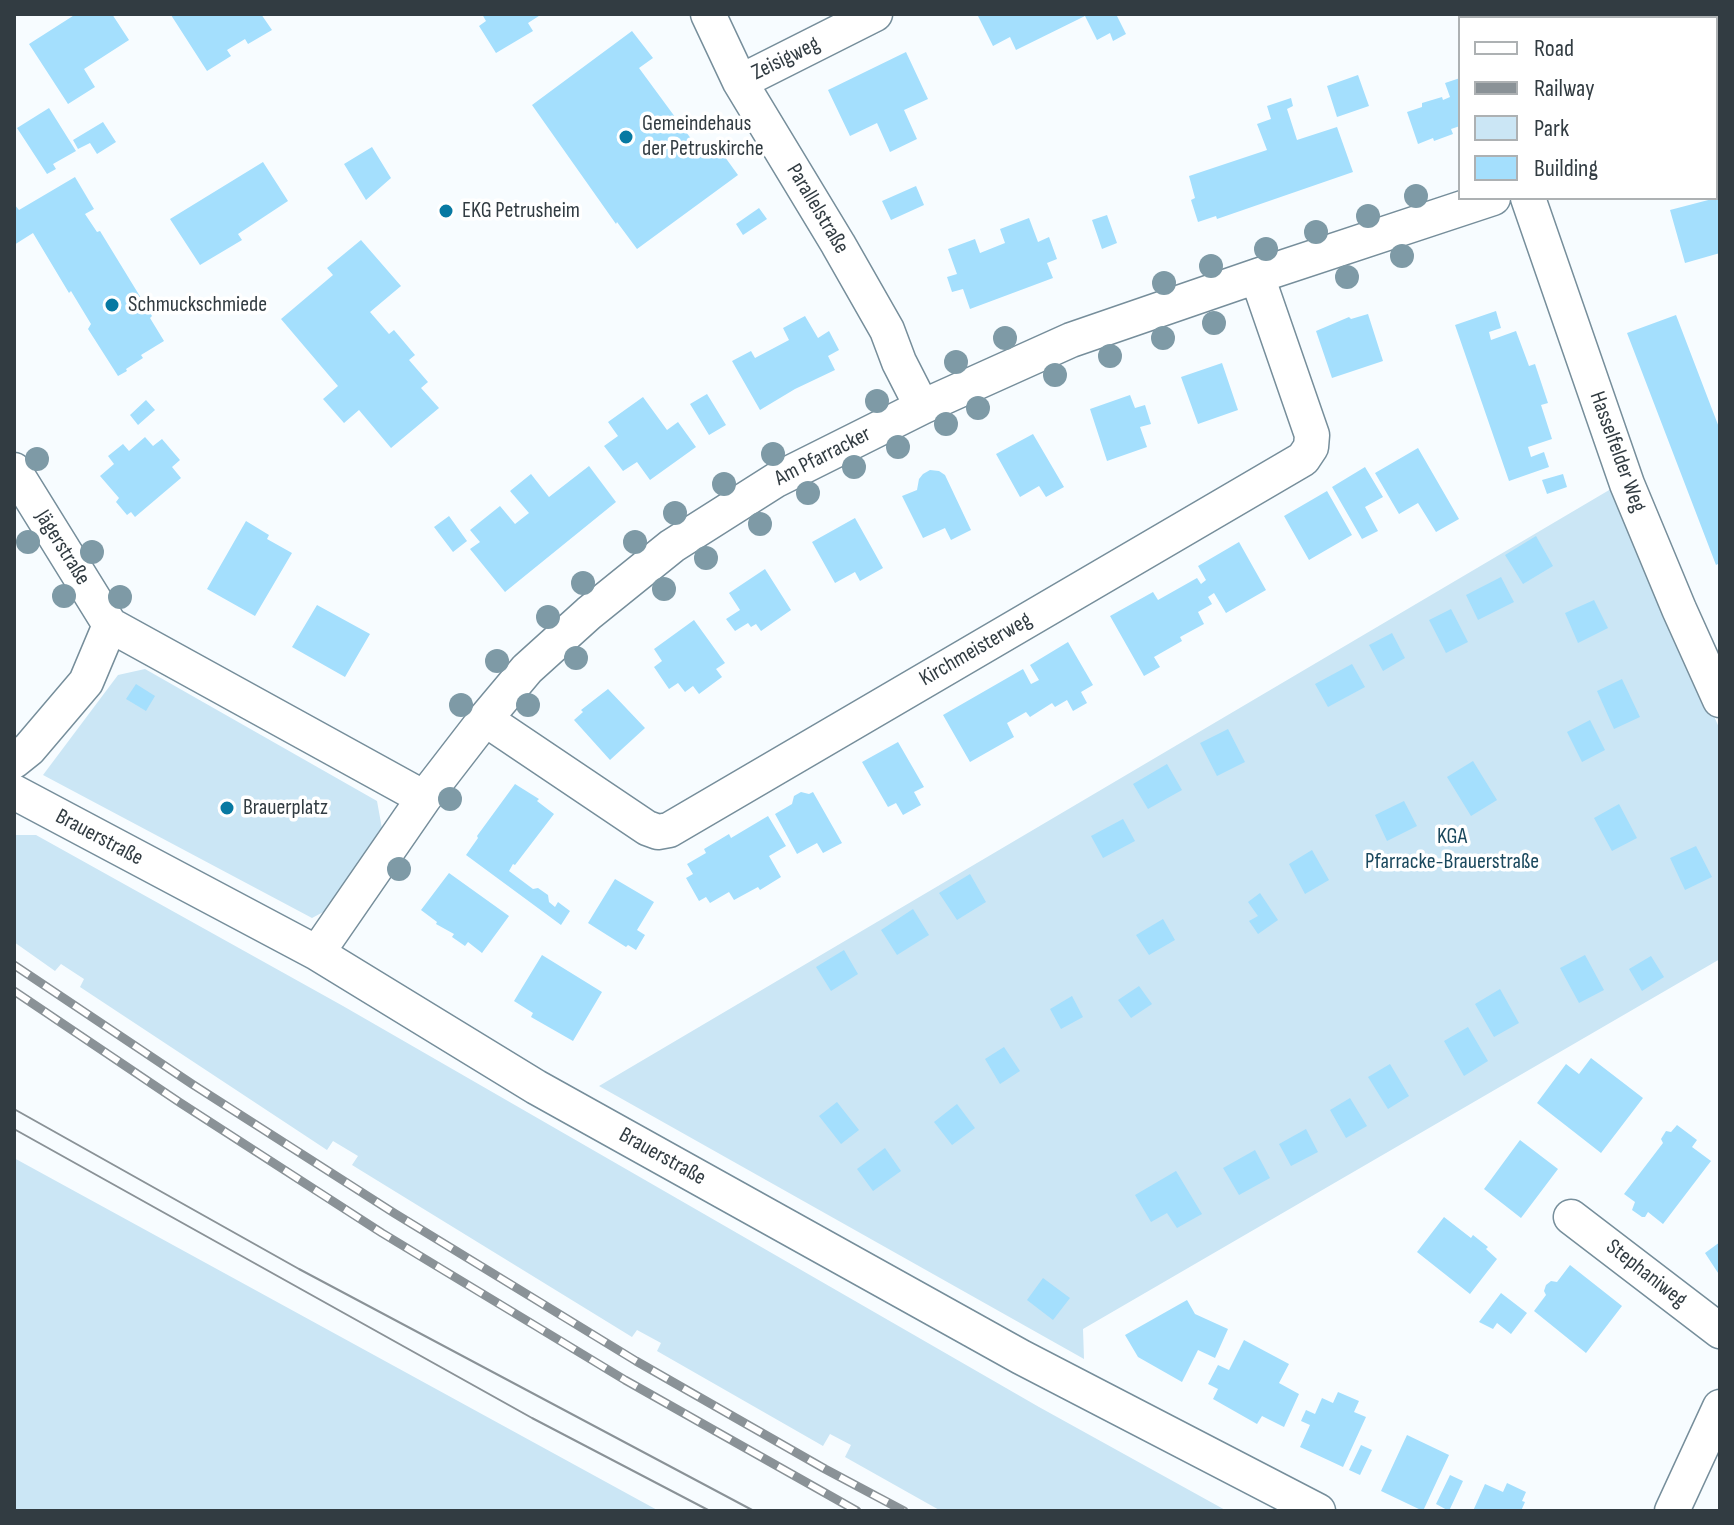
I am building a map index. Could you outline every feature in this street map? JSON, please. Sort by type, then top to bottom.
[{"type":"street","name":"Parallelstraße","points":[[708,14],[740,82],[887,330],[922,407]]},
{"type":"street","name":"Zeisigweg","points":[[740,82],[875,14]]},
{"type":"street","name":"Am Pfarracker","points":[[317,953],[424,798],[527,669],[589,613],[672,546],[776,480],[922,407],[1071,340],[1487,200]]},
{"type":"street","name":"Hasselfelder Weg","points":[[1529,200],[1627,484],[1720,700]]},
{"type":"street","name":"Kirchmeisterweg","points":[[485,719],[647,828],[658,832],[669,830],[1303,459],[1311,447],[1312,435],[1257,276]]},
{"type":"street","name":"Jägerstraße","points":[[14,470],[110,625]]},
{"type":"street","points":[[14,761],[29,749],[86,682],[110,625],[424,798]]},
{"type":"street","name":"Brauerstraße","points":[[14,792],[317,953],[549,1095],[1021,1357],[1318,1511]]},
{"type":"street","name":"Stephaniweg","points":[[1571,1217],[1720,1331]]},
{"type":"street","points":[[1672,1511],[1720,1407]]},
{"type":"green space","name":"KGA Pfarracke-Brauerstraße","points":[[1616,486],[1720,730],[1720,959],[1083,1329],[1084,1359],[599,1086]]},
{"type":"green space","points":[[145,669],[377,801],[383,834],[329,909],[312,918],[43,775],[118,675]]},
{"type":"green space","points":[[14,835],[36,835],[343,1006],[1039,1407],[1227,1511],[941,1511],[845,1457],[851,1445],[830,1434],[823,1446],[657,1351],[661,1343],[637,1330],[632,1337],[352,1165],[358,1156],[333,1141],[327,1150],[80,987],[84,979],[61,964],[55,971],[14,942]]},
{"type":"green space","points":[[14,1158],[659,1511],[14,1511]]},
{"type":"building","points":[[76,14],[112,14],[129,40],[84,69],[95,87],[68,104],[29,44]]},
{"type":"building","points":[[172,14],[261,14],[272,30],[248,44],[245,39],[227,50],[231,56],[207,71]]},
{"type":"building","points":[[482,14],[542,14],[528,23],[533,31],[496,53],[479,26],[486,21]]},
{"type":"building","points":[[1116,14],[1126,34],[1113,41],[1110,33],[1097,40],[1085,16],[1016,50],[1010,37],[993,46],[978,16]]},
{"type":"building","points":[[1626,14],[1682,16],[1627,16]]},
{"type":"building","points":[[632,31],[653,58],[639,68],[703,155],[717,146],[738,175],[637,249],[532,105]]},
{"type":"building","points":[[906,52],[928,99],[904,110],[917,139],[890,152],[877,123],[850,136],[828,90]]},
{"type":"building","points":[[1358,75],[1369,106],[1337,117],[1327,86]]},
{"type":"building","points":[[1458,79],[1458,127],[1451,129],[1453,134],[1418,144],[1407,112],[1422,107],[1422,103],[1450,97],[1445,83]]},
{"type":"building","points":[[1291,98],[1293,106],[1287,109],[1297,140],[1337,127],[1353,172],[1217,219],[1216,216],[1198,222],[1191,200],[1195,198],[1189,176],[1267,150],[1257,124],[1271,119],[1267,106]]},
{"type":"building","points":[[49,108],[76,151],[53,164],[56,169],[47,174],[17,128]]},
{"type":"building","points":[[103,122],[116,142],[97,154],[90,143],[78,149],[73,140]]},
{"type":"building","points":[[372,147],[391,178],[366,200],[344,164]]},
{"type":"building","points":[[263,162],[288,201],[238,234],[242,240],[200,265],[170,219]]},
{"type":"building","name":"Schmuckschmiede","points":[[75,177],[94,209],[85,214],[97,232],[100,231],[164,341],[141,355],[143,358],[118,376],[88,329],[91,324],[33,233],[14,245],[14,204],[19,210]]},
{"type":"building","points":[[916,186],[924,205],[891,220],[882,201]]},
{"type":"building","points":[[1720,195],[1720,253],[1685,263],[1670,210],[1718,200]]},
{"type":"building","points":[[759,208],[767,219],[743,235],[736,224]]},
{"type":"building","points":[[1107,215],[1117,243],[1102,249],[1092,220]]},
{"type":"building","points":[[1029,218],[1038,242],[1049,237],[1057,259],[1047,263],[1053,278],[970,309],[963,289],[952,292],[947,277],[957,274],[948,249],[975,239],[980,253],[1005,243],[1000,229]]},
{"type":"building","points":[[361,240],[401,286],[370,312],[389,334],[394,330],[415,355],[409,360],[428,382],[421,388],[439,408],[391,448],[359,410],[344,423],[323,399],[338,386],[281,319],[333,275],[327,268]]},
{"type":"building","points":[[1496,311],[1501,328],[1489,332],[1491,340],[1516,331],[1529,366],[1535,364],[1548,403],[1541,405],[1552,439],[1528,447],[1531,457],[1544,452],[1549,467],[1509,481],[1455,325]]},
{"type":"building","points":[[1368,314],[1383,361],[1332,378],[1316,331],[1349,317]]},
{"type":"building","points":[[1676,315],[1720,430],[1720,563],[1716,565],[1627,333]]},
{"type":"building","points":[[805,316],[818,338],[829,331],[839,350],[828,356],[835,370],[760,410],[732,361],[751,351],[755,358],[789,340],[783,328]]},
{"type":"building","points":[[1222,363],[1238,410],[1198,424],[1181,377]]},
{"type":"building","points":[[707,394],[726,425],[709,435],[690,404]]},
{"type":"building","points":[[1130,395],[1135,408],[1145,405],[1151,424],[1140,427],[1147,447],[1107,461],[1090,409]]},
{"type":"building","points":[[643,397],[667,430],[678,422],[696,447],[650,480],[637,462],[623,471],[604,446],[618,436],[608,422]]},
{"type":"building","points":[[146,400],[155,410],[138,425],[130,415]]},
{"type":"building","points":[[1033,434],[1064,487],[1046,497],[1039,486],[1020,497],[996,454]]},
{"type":"building","points":[[145,437],[153,446],[162,439],[180,460],[172,467],[181,478],[135,517],[131,512],[127,515],[116,502],[119,498],[100,476],[114,464],[108,456],[123,444],[129,451]]},
{"type":"building","points":[[1418,448],[1459,519],[1436,532],[1418,503],[1399,514],[1375,473]]},
{"type":"building","points":[[589,466],[616,502],[505,592],[470,549],[480,542],[470,530],[500,506],[515,524],[529,513],[510,491],[531,474],[549,497]]},
{"type":"building","points":[[1365,467],[1383,497],[1365,507],[1378,531],[1362,539],[1332,487]]},
{"type":"building","points":[[930,470],[945,475],[971,530],[951,540],[945,528],[923,538],[902,496],[917,490],[919,479]]},
{"type":"building","points":[[1563,474],[1567,487],[1547,494],[1542,480]]},
{"type":"building","points":[[1327,491],[1352,535],[1309,560],[1284,516]]},
{"type":"building","points":[[449,516],[467,541],[453,552],[434,527]]},
{"type":"building","points":[[855,518],[883,568],[860,581],[855,572],[835,583],[812,542]]},
{"type":"building","points":[[246,521],[269,535],[267,539],[292,553],[255,616],[207,589]]},
{"type":"building","points":[[1536,536],[1553,566],[1523,584],[1505,555]]},
{"type":"building","points":[[1239,542],[1266,590],[1226,613],[1214,593],[1208,597],[1212,604],[1198,612],[1204,624],[1154,657],[1160,667],[1144,676],[1110,616],[1153,592],[1158,600],[1197,578],[1201,584],[1206,580],[1198,566]]},
{"type":"building","points":[[765,569],[791,610],[761,631],[756,624],[751,627],[748,623],[735,631],[726,619],[740,610],[729,593]]},
{"type":"building","points":[[1501,577],[1514,602],[1478,620],[1466,595]]},
{"type":"building","points":[[1594,600],[1608,628],[1578,643],[1565,613]]},
{"type":"building","points":[[317,605],[370,634],[345,677],[292,647]]},
{"type":"building","points":[[1451,609],[1468,642],[1446,653],[1429,620]]},
{"type":"building","points":[[694,620],[725,663],[716,669],[722,677],[699,694],[693,686],[685,692],[678,683],[669,689],[654,667],[662,661],[654,649]]},
{"type":"building","points":[[1392,633],[1405,658],[1383,671],[1369,645]]},
{"type":"building","points":[[1068,642],[1093,685],[1081,692],[1087,703],[1073,711],[1067,700],[1055,707],[1052,703],[1030,717],[1026,712],[1007,723],[1014,737],[970,762],[943,715],[1023,669],[1031,684],[1039,680],[1030,665]]},
{"type":"building","points":[[1352,664],[1365,687],[1328,707],[1315,684]]},
{"type":"building","points":[[1622,679],[1640,717],[1614,729],[1597,691]]},
{"type":"building","points":[[136,684],[155,696],[146,711],[126,699]]},
{"type":"building","points":[[608,689],[645,728],[610,760],[574,720],[583,712],[581,710]]},
{"type":"building","points":[[1590,720],[1605,750],[1582,762],[1567,732]]},
{"type":"building","points":[[1228,729],[1245,762],[1217,776],[1200,743]]},
{"type":"building","points":[[898,742],[924,787],[914,792],[921,805],[903,815],[896,803],[888,807],[862,762]]},
{"type":"building","points":[[1473,761],[1497,800],[1471,816],[1447,777]]},
{"type":"building","points":[[1167,764],[1182,790],[1148,809],[1133,784]]},
{"type":"building","points":[[515,784],[539,799],[537,801],[554,814],[509,871],[533,889],[538,888],[548,895],[549,902],[555,907],[558,902],[570,911],[561,925],[466,855]]},
{"type":"building","points":[[801,792],[813,792],[842,843],[823,853],[817,843],[797,854],[775,814],[792,804],[794,796]]},
{"type":"building","points":[[1404,801],[1417,826],[1387,841],[1375,815]]},
{"type":"building","points":[[1619,804],[1637,838],[1612,851],[1594,818]]},
{"type":"building","points":[[768,816],[786,846],[769,856],[781,877],[760,890],[758,887],[734,900],[729,892],[710,903],[706,897],[699,901],[686,878],[693,874],[687,864],[729,834],[731,838]]},
{"type":"building","points":[[1123,819],[1135,841],[1103,858],[1091,836]]},
{"type":"building","points":[[1696,846],[1712,877],[1685,890],[1670,858]]},
{"type":"building","points":[[1312,850],[1329,880],[1305,894],[1289,864]]},
{"type":"building","points":[[449,873],[509,916],[482,953],[468,942],[465,946],[452,937],[454,934],[436,924],[421,910]]},
{"type":"building","points":[[970,874],[986,902],[957,920],[939,893]]},
{"type":"building","points":[[615,879],[654,902],[637,930],[645,935],[636,950],[588,923]]},
{"type":"building","points":[[1260,893],[1278,920],[1258,934],[1249,921],[1258,916],[1248,902]]},
{"type":"building","points":[[913,909],[929,935],[897,955],[881,930]]},
{"type":"building","points":[[1163,919],[1175,940],[1149,955],[1136,935]]},
{"type":"building","points":[[844,950],[858,974],[831,991],[816,967]]},
{"type":"building","points":[[542,955],[602,992],[573,1041],[531,1017],[533,1013],[514,1001]]},
{"type":"building","points":[[1585,955],[1604,990],[1579,1003],[1560,968]]},
{"type":"building","points":[[1651,956],[1664,977],[1642,991],[1629,969]]},
{"type":"building","points":[[1139,986],[1152,1004],[1131,1018],[1118,1000]]},
{"type":"building","points":[[1500,989],[1519,1023],[1494,1037],[1475,1004]]},
{"type":"building","points":[[1072,996],[1083,1017],[1061,1029],[1050,1009]]},
{"type":"building","points":[[1468,1027],[1488,1061],[1464,1076],[1444,1041]]},
{"type":"building","points":[[1004,1047],[1020,1071],[1000,1084],[985,1059]]},
{"type":"building","points":[[1591,1058],[1643,1098],[1601,1153],[1537,1103],[1566,1064],[1579,1074]]},
{"type":"building","points":[[1390,1064],[1409,1096],[1388,1109],[1368,1077]]},
{"type":"building","points":[[1350,1098],[1367,1126],[1346,1138],[1330,1110]]},
{"type":"building","points":[[837,1102],[859,1130],[841,1144],[819,1116]]},
{"type":"building","points":[[957,1104],[975,1128],[952,1145],[934,1122]]},
{"type":"building","points":[[1677,1125],[1697,1140],[1692,1147],[1711,1161],[1663,1224],[1648,1212],[1642,1217],[1632,1210],[1635,1202],[1624,1194],[1663,1143],[1661,1139],[1666,1131],[1671,1132]]},
{"type":"building","points":[[1306,1129],[1318,1152],[1291,1166],[1279,1144]]},
{"type":"building","points":[[1520,1140],[1558,1169],[1521,1218],[1484,1189]]},
{"type":"building","points":[[885,1148],[901,1171],[873,1191],[857,1169]]},
{"type":"building","points":[[1255,1150],[1270,1178],[1239,1195],[1223,1168]]},
{"type":"building","points":[[1176,1171],[1202,1214],[1177,1228],[1167,1213],[1151,1222],[1135,1195]]},
{"type":"building","points":[[1444,1217],[1471,1238],[1473,1235],[1497,1259],[1470,1294],[1417,1252]]},
{"type":"building","points":[[1720,1242],[1720,1276],[1705,1253]]},
{"type":"building","points":[[1570,1265],[1622,1306],[1586,1353],[1534,1311],[1546,1295],[1546,1285],[1551,1281],[1557,1282]]},
{"type":"building","points":[[1043,1278],[1070,1298],[1053,1320],[1027,1300]]},
{"type":"building","points":[[1501,1293],[1527,1313],[1511,1334],[1497,1323],[1493,1329],[1479,1322]]},
{"type":"building","points":[[1187,1300],[1195,1314],[1228,1329],[1215,1358],[1198,1350],[1182,1382],[1138,1357],[1125,1335]]},
{"type":"building","points":[[1244,1340],[1289,1364],[1279,1383],[1299,1394],[1284,1427],[1262,1416],[1257,1424],[1213,1399],[1218,1389],[1208,1384],[1218,1365],[1229,1370]]},
{"type":"building","points":[[1338,1392],[1359,1401],[1354,1412],[1366,1417],[1343,1467],[1300,1447],[1310,1425],[1301,1421],[1306,1410],[1315,1414],[1322,1398],[1333,1403]]},
{"type":"building","points":[[1407,1435],[1449,1455],[1423,1511],[1381,1491]]},
{"type":"building","points":[[1361,1445],[1372,1450],[1360,1475],[1349,1470]]},
{"type":"building","points":[[1450,1475],[1463,1481],[1449,1511],[1436,1504]]},
{"type":"building","points":[[1507,1483],[1526,1492],[1521,1511],[1473,1511],[1485,1484],[1503,1492]]},
{"type":"tram line","points":[[14,1109],[299,1269],[754,1511]]},
{"type":"tram line","points":[[14,1129],[532,1418],[710,1511]]},
{"type":"railway","points":[[14,965],[394,1213],[636,1361],[904,1511]]},
{"type":"railway","points":[[14,991],[382,1233],[625,1380],[857,1511]]},
{"type":"place","name":"Gemeindehaus der Petruskirche","points":[[626,137]]},
{"type":"place","name":"EKG Petrusheim","points":[[446,211]]},
{"type":"place","name":"Schmuckschmiede","points":[[112,305]]},
{"type":"place","name":"Brauerplatz","points":[[227,808]]}]
